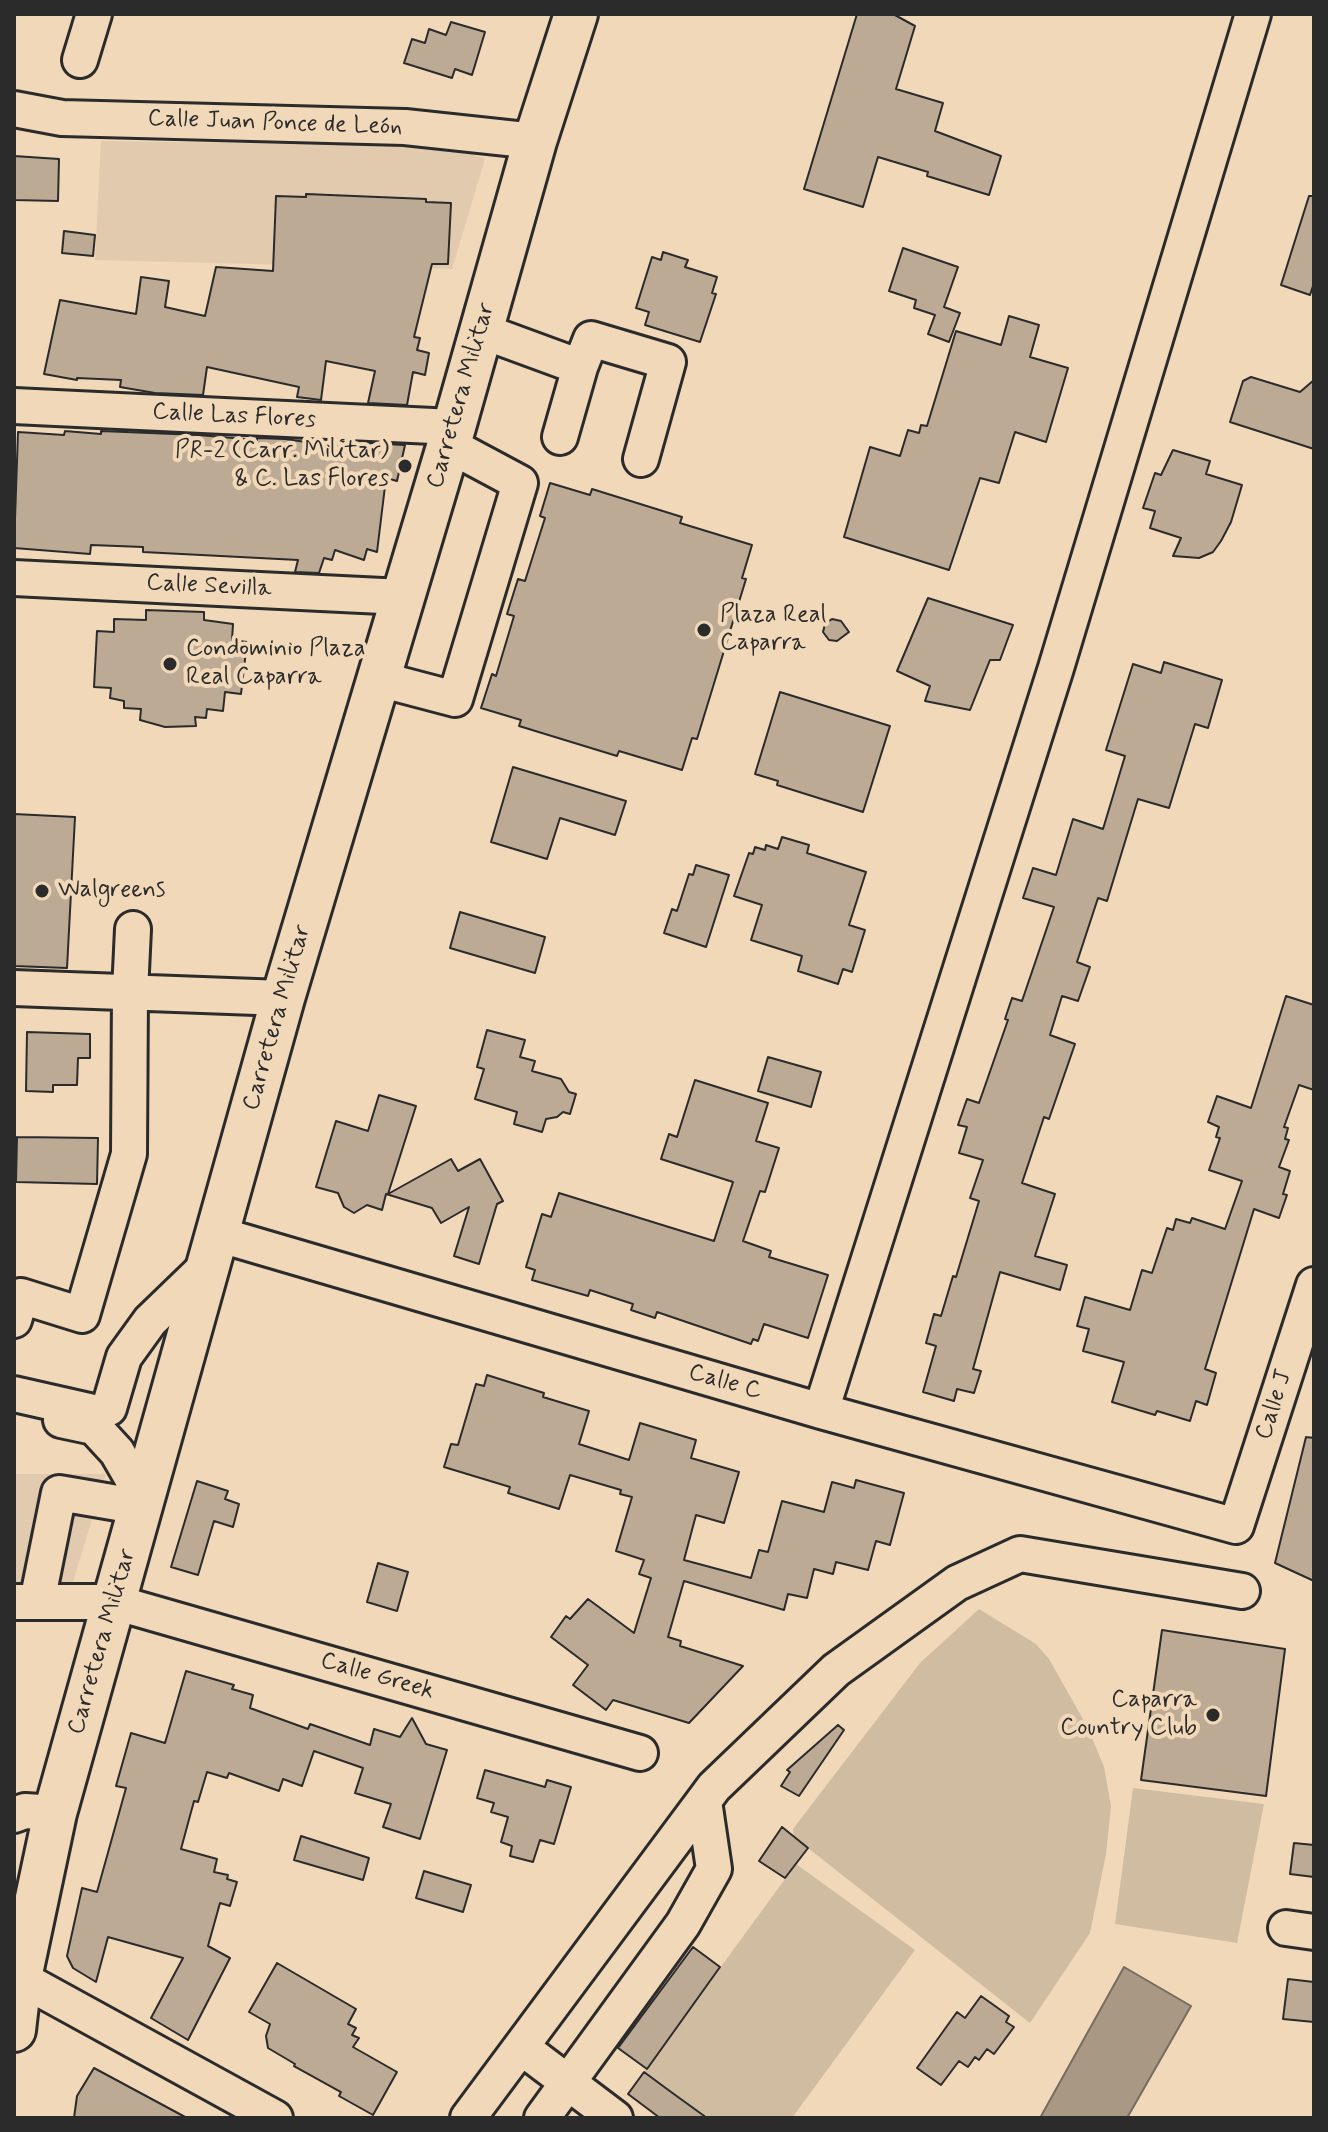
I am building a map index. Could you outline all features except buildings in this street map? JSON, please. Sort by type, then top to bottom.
[{"type":"main road","name":"Carretera Militar","points":[[14,2030],[20,1978],[55,1813],[283,998],[452,436],[535,141],[576,14]]},
{"type":"street","points":[[80,60],[94,14]]},
{"type":"street","points":[[821,1411],[1056,668],[1253,14]]},
{"type":"street","name":"Calle Juan Ponce de León","points":[[14,109],[62,118],[405,127],[535,141]]},
{"type":"street","points":[[482,331],[580,367]]},
{"type":"street","points":[[560,437],[591,339],[668,362],[641,459]]},
{"type":"street","name":"Calle Las Flores","points":[[14,406],[452,436]]},
{"type":"street","points":[[379,679],[455,699],[520,483],[452,436]]},
{"type":"street","name":"Calle Sevilla","points":[[14,578],[403,597]]},
{"type":"street","points":[[16,1303],[82,1315],[129,1154],[133,929]]},
{"type":"street","points":[[14,988],[283,998]]},
{"type":"street","points":[[14,1394],[98,1413],[109,1408],[124,1357],[150,1321],[213,1249]]},
{"type":"street","name":"Calle C","points":[[213,1249],[821,1411],[1236,1526]]},
{"type":"street","name":"Calle J","points":[[1236,1526],[1314,1285]]},
{"type":"street","points":[[14,1408],[94,1427],[117,1452],[143,1503]]},
{"type":"street","points":[[25,1602],[59,1493],[143,1503]]},
{"type":"street","points":[[468,2118],[714,1787],[836,1670],[957,1583],[1020,1554],[1242,1591]]},
{"type":"street","name":"Calle Greek","points":[[25,1602],[114,1602],[640,1753]]},
{"type":"street","points":[[542,2118],[683,1924],[714,1869],[704,1801]]},
{"type":"street","points":[[14,1815],[25,1811],[55,1813]]},
{"type":"street","points":[[20,1978],[275,2118]]},
{"type":"street","points":[[521,2047],[615,2118]]},
{"type":"shaded area","points":[[101,141],[423,146],[460,150],[485,159],[452,269],[95,260]]},
{"type":"shaded area","points":[[14,1474],[106,1474],[64,1611],[14,1611]]},
{"type":"shaded area","points":[[979,1609],[1036,1644],[1049,1659],[1088,1728],[1104,1767],[1111,1806],[1106,1854],[1090,1933],[1030,2023],[794,1837],[793,1829],[920,1663]]},
{"type":"shaded area","points":[[1133,1788],[1264,1804],[1237,1943],[1115,1924]]},
{"type":"shaded area","points":[[796,1864],[915,1950],[792,2118],[707,2118],[644,2072]]},
{"type":"shaded area","points":[[1124,1967],[1191,2006],[1127,2118],[1040,2118]]},
{"type":"place","name":"PR-2 (Carr. Militar) & C. Las Flores","points":[[405,466]]},
{"type":"place","name":"Plaza Real Caparra","points":[[704,630]]},
{"type":"place","name":"Condominio Plaza Real Caparra","points":[[170,664]]},
{"type":"place","name":"Walgreens","points":[[42,891]]},
{"type":"place","name":"Caparra Country Club","points":[[1213,1715]]}]
